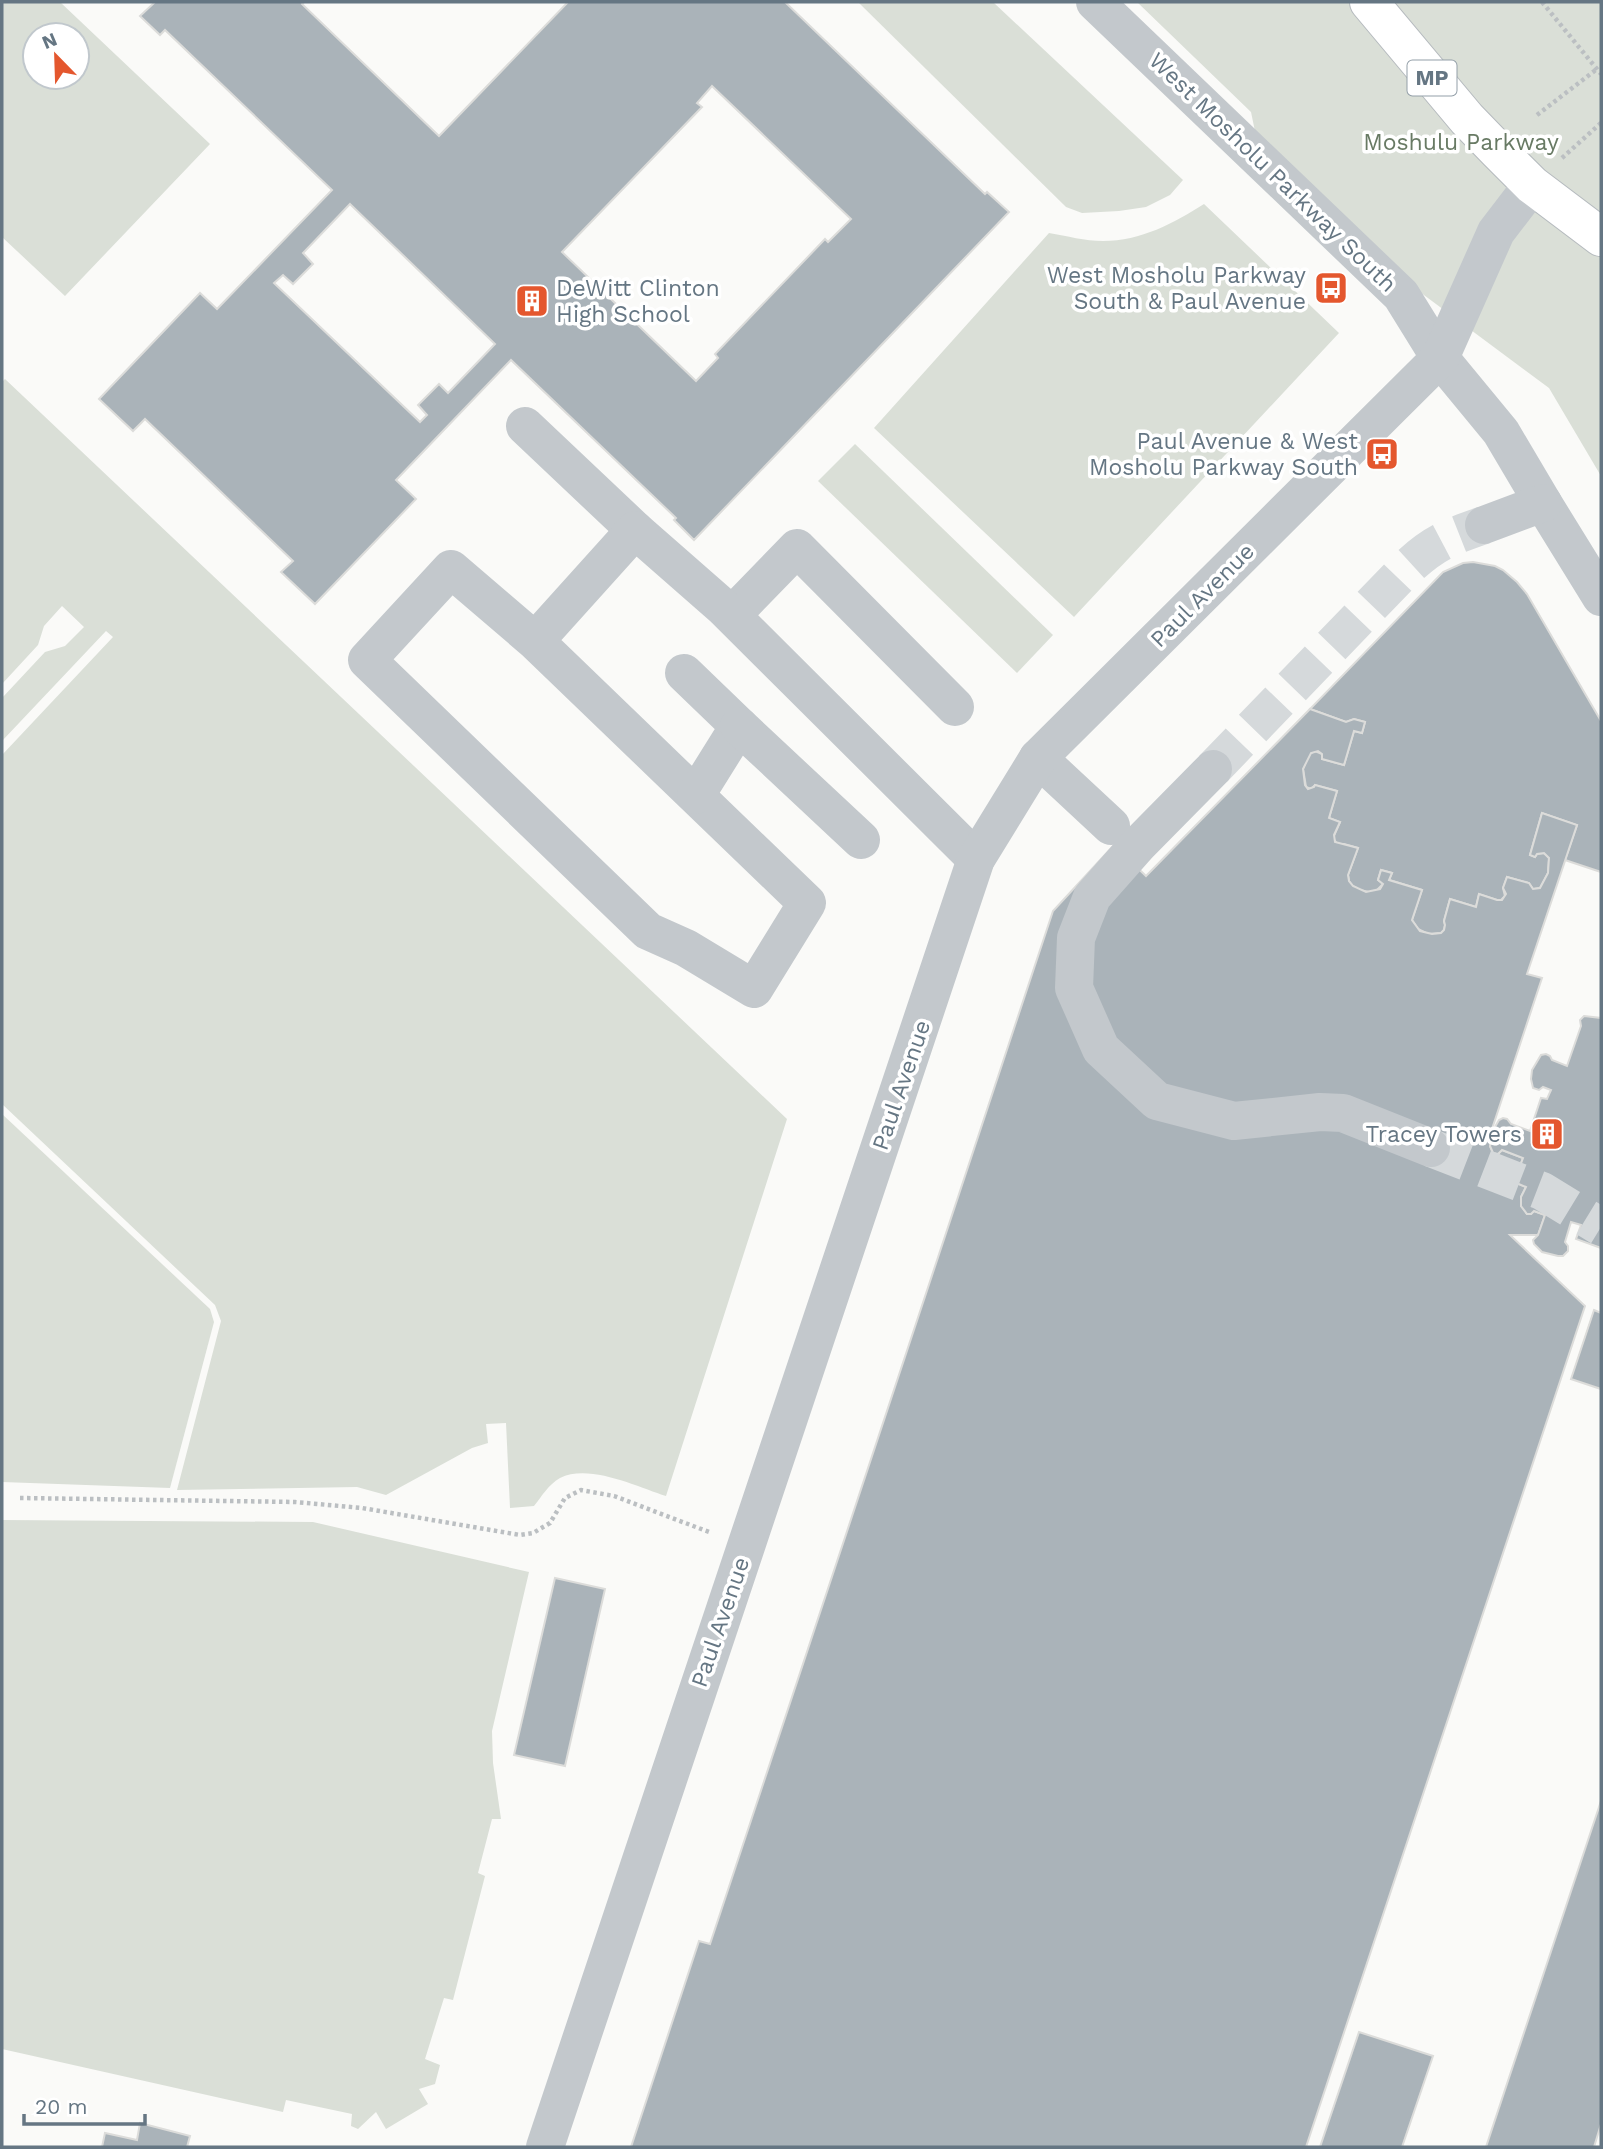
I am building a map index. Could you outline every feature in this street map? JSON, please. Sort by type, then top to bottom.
[{"type":"main road","name":"MP","points":[[1369,2],[1467,119],[1532,185],[1601,237]]},
{"type":"street","name":"West Mosholu Parkway South","points":[[1095,2],[1401,295],[1440,358],[1501,432],[1601,597]]},
{"type":"street","name":"Paul Avenue","points":[[545,2147],[976,859],[1038,758],[1440,358],[1496,232],[1532,185]]},
{"type":"street","points":[[525,426],[635,530],[732,615],[976,859]]},
{"type":"street","points":[[1484,526],[1543,503]]},
{"type":"street","points":[[535,640],[635,530]]},
{"type":"street","points":[[732,615],[797,548],[955,707]]},
{"type":"street","points":[[451,569],[535,640],[807,903],[754,989],[686,948],[649,931],[367,660],[451,569]]},
{"type":"street","points":[[684,673],[861,840]]},
{"type":"street","points":[[696,796],[739,726]]},
{"type":"street","points":[[1038,758],[1111,827]]},
{"type":"street","points":[[1213,769],[1138,845],[1092,897],[1076,938],[1074,988],[1101,1049],[1157,1101],[1234,1121],[1320,1112],[1343,1113],[1431,1148]]},
{"type":"path","points":[[1542,2],[1601,74]]},
{"type":"path","points":[[1537,115],[1597,69]]},
{"type":"path","points":[[1532,185],[1601,123]]},
{"type":"path","points":[[20,1498],[295,1502],[362,1508],[520,1535],[533,1534],[550,1523],[565,1498],[581,1490],[614,1496],[746,1547]]},
{"type":"green space","points":[[2,2],[60,2],[80,21],[21,21],[21,91],[91,91],[91,31],[210,144],[65,296],[2,237]]},
{"type":"green space","points":[[858,2],[993,2],[1183,180],[1170,195],[1146,207],[1082,213],[1066,207]]},
{"type":"green space","name":"Moshulu Parkway","points":[[1137,2],[1601,2],[1601,476],[1549,388],[1397,275],[1257,141],[1251,112]]},
{"type":"green space","points":[[1204,204],[1339,333],[1074,617],[874,428],[1049,233],[1096,241],[1131,238],[1169,224]]},
{"type":"green space","points":[[5,379],[787,1119],[666,1496],[613,1478],[585,1473],[572,1474],[552,1484],[534,1506],[510,1508],[506,1423],[486,1424],[488,1443],[472,1448],[386,1495],[357,1487],[177,1490],[221,1321],[215,1305],[2,1104],[2,755],[113,637],[106,631],[2,741],[2,698],[45,652],[65,646],[84,627],[62,606],[44,626],[38,645],[2,684],[2,382]]},
{"type":"green space","points":[[855,444],[1053,635],[1017,673],[818,481]]},
{"type":"green space","points":[[2,1114],[210,1309],[214,1322],[170,1488],[2,1482]]},
{"type":"green space","points":[[2,1520],[313,1522],[529,1572],[492,1731],[493,1763],[501,1819],[492,1819],[478,1873],[485,1876],[453,2000],[444,1998],[425,2059],[440,2065],[435,2084],[419,2089],[428,2104],[386,2129],[376,2112],[358,2129],[351,2126],[352,2114],[286,2100],[283,2112],[2,2049]]},
{"type":"building","name":"DeWitt Clinton High School","points":[[155,2],[304,2],[302,4],[439,136],[568,2],[785,2],[985,194],[987,192],[1009,212],[694,540],[674,520],[676,518],[511,360],[396,480],[416,499],[315,604],[281,572],[293,561],[145,419],[133,431],[99,399],[200,293],[217,309],[332,190],[165,30],[160,35],[140,16]],"holes":[[[712,86],[851,219],[828,242],[825,239],[715,354],[718,358],[696,381],[562,252],[702,107],[697,103]],[[350,204],[495,344],[448,393],[439,384],[418,405],[427,415],[420,422],[274,283],[283,275],[293,284],[313,264],[303,253]]]},
{"type":"building","points":[[1473,562],[1503,570],[1527,594],[1601,721],[1601,872],[1565,860],[1577,825],[1542,813],[1530,855],[1535,857],[1544,853],[1549,858],[1548,873],[1540,888],[1533,889],[1529,883],[1507,877],[1503,888],[1505,896],[1500,901],[1479,894],[1476,907],[1450,899],[1444,930],[1441,933],[1428,934],[1418,929],[1412,920],[1422,890],[1389,880],[1392,873],[1381,870],[1378,880],[1383,884],[1376,891],[1360,890],[1349,881],[1348,875],[1358,848],[1338,845],[1333,838],[1340,822],[1329,818],[1337,791],[1315,785],[1311,789],[1306,787],[1303,769],[1309,754],[1315,751],[1322,754],[1322,759],[1344,765],[1354,731],[1362,733],[1365,722],[1354,719],[1346,722],[1310,709],[1443,572],[1463,563]]},
{"type":"building","points":[[1310,709],[1346,722],[1354,719],[1365,722],[1362,733],[1354,731],[1344,765],[1322,759],[1322,754],[1318,751],[1311,753],[1303,769],[1305,785],[1308,789],[1315,785],[1337,791],[1329,818],[1340,822],[1334,835],[1335,842],[1358,848],[1348,875],[1353,886],[1366,892],[1380,889],[1383,884],[1378,880],[1381,870],[1392,873],[1389,880],[1422,890],[1412,920],[1420,931],[1432,934],[1444,930],[1450,899],[1476,907],[1479,894],[1502,900],[1506,894],[1503,888],[1507,877],[1529,883],[1533,889],[1540,888],[1548,873],[1549,858],[1544,853],[1535,857],[1530,855],[1542,813],[1577,825],[1527,974],[1542,978],[1492,1129],[1490,1146],[1493,1153],[1498,1154],[1502,1150],[1523,1158],[1514,1182],[1526,1187],[1521,1197],[1521,1206],[1527,1214],[1534,1211],[1545,1215],[1538,1235],[1510,1235],[1585,1306],[1306,2147],[631,2147],[699,1941],[710,1944],[1053,911],[1114,845],[1146,876]]},
{"type":"building","name":"Tracey Towers","points":[[1584,1016],[1601,1018],[1601,1248],[1576,1239],[1581,1225],[1571,1222],[1565,1242],[1568,1251],[1563,1256],[1558,1256],[1542,1252],[1534,1244],[1533,1240],[1538,1235],[1545,1215],[1534,1211],[1527,1214],[1521,1206],[1521,1197],[1526,1187],[1514,1182],[1523,1158],[1502,1150],[1498,1154],[1493,1153],[1490,1146],[1495,1127],[1503,1118],[1530,1131],[1541,1098],[1547,1099],[1551,1090],[1533,1088],[1532,1070],[1541,1055],[1546,1054],[1552,1060],[1567,1066],[1581,1026],[1580,1020]]},
{"type":"building","points":[[1594,1310],[1601,1313],[1601,1389],[1571,1379]]},
{"type":"building","points":[[555,1578],[605,1589],[565,1766],[514,1755]]},
{"type":"building","points":[[1601,1801],[1601,2124],[1594,2147],[1486,2147]]},
{"type":"building","points":[[1359,2032],[1433,2056],[1402,2147],[1320,2147]]},
{"type":"building","points":[[140,2123],[190,2136],[187,2147],[102,2147],[105,2133],[137,2140]]},
{"type":"tunnel","points":[[1213,769],[1405,570],[1441,542],[1484,525]]},
{"type":"tunnel","points":[[1431,1148],[1542,1191],[1601,1227]]},
{"type":"place","name":"West Mosholu Parkway South & Paul Avenue","points":[[1331,288]]},
{"type":"place","name":"DeWitt Clinton High School","points":[[532,301]]},
{"type":"place","name":"Paul Avenue & West Mosholu Parkway South","points":[[1382,454]]},
{"type":"place","name":"Tracey Towers","points":[[1547,1134]]}]
